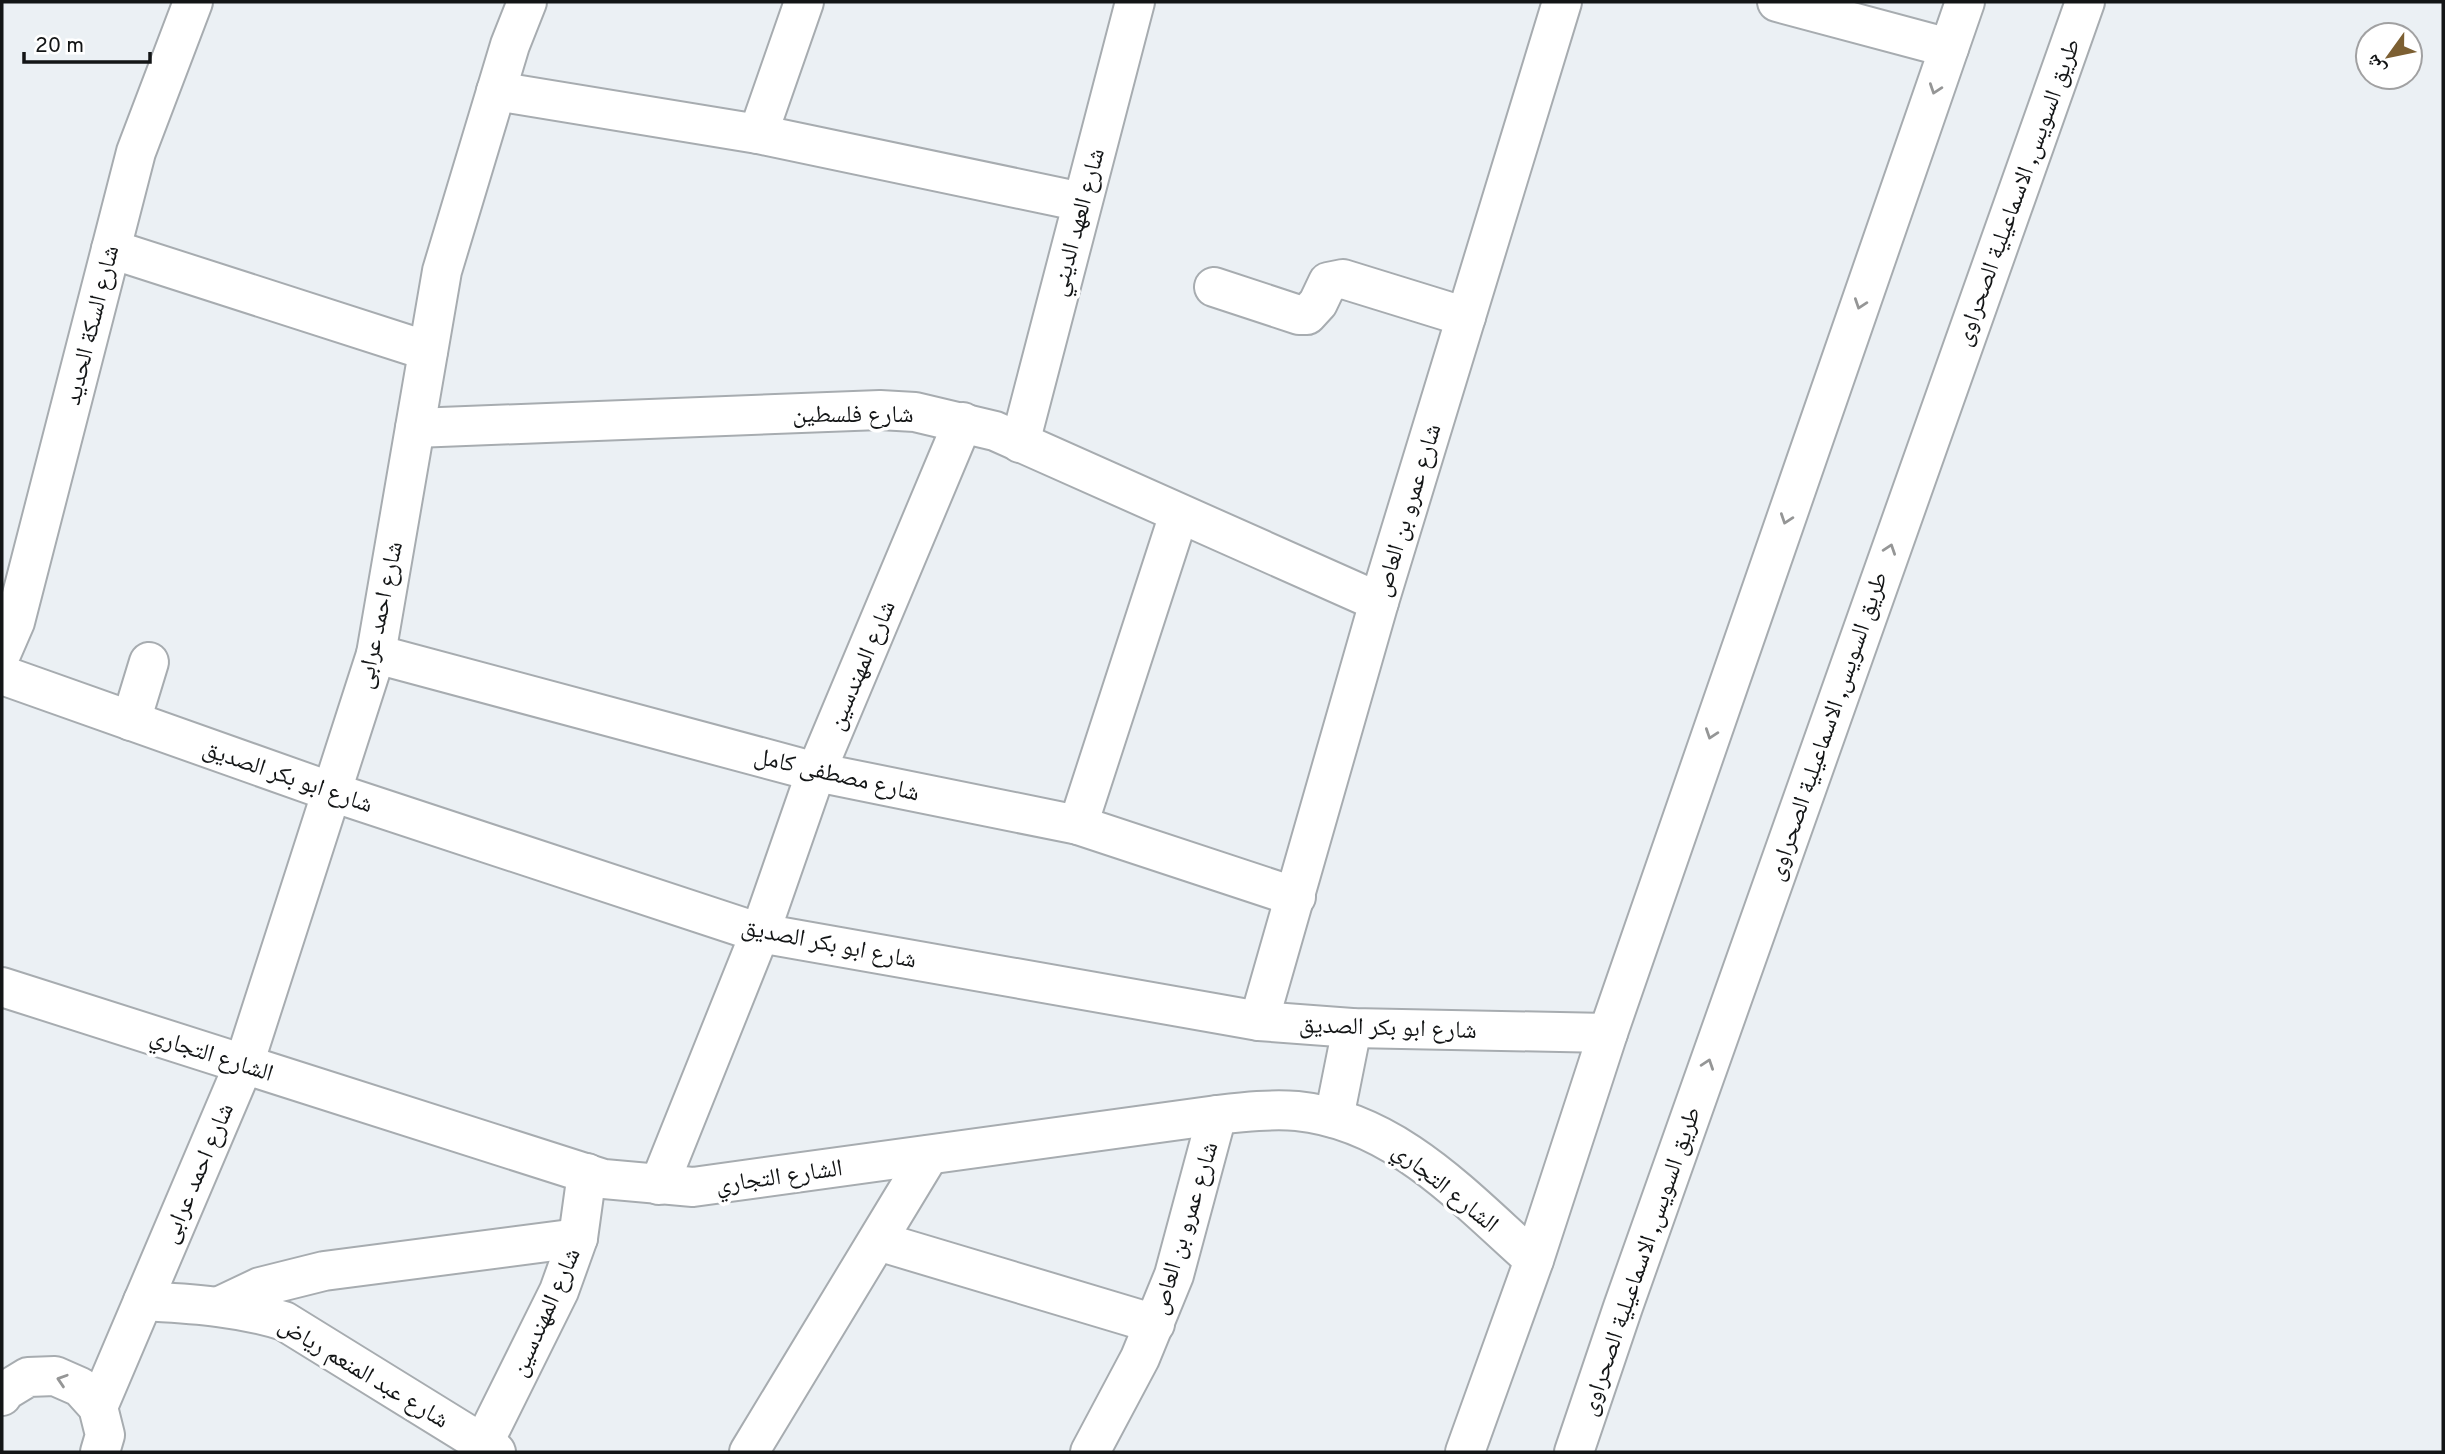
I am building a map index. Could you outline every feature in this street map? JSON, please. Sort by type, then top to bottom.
[{"type":"main road","name":"شارع السكة الحديد","points":[[2,652],[15,622],[136,152],[193,2]]},
{"type":"main road","name":"شارع احمد عرابى","points":[[98,1407],[244,1064],[376,654],[442,271],[510,45],[527,2]]},
{"type":"main road","points":[[758,134],[804,2]]},
{"type":"main road","name":"شارع العهد الديني","points":[[1020,443],[1135,2]]},
{"type":"main road","name":"شارع عمرو بن العاص","points":[[1259,1021],[1379,602],[1562,2]]},
{"type":"main road","points":[[1777,2],[1949,48]]},
{"type":"main road","points":[[1465,1452],[1534,1260],[1608,1033],[1965,2]]},
{"type":"main road","name":"طريق السويس, الاسماعيلية الصحراوى","points":[[1574,1452],[1664,1189],[2085,2]]},
{"type":"main road","points":[[496,91],[758,134],[1082,202]]},
{"type":"main road","points":[[111,249],[428,351]]},
{"type":"main road","points":[[1213,287],[1307,315],[1318,303],[1328,282],[1343,279],[1466,317]]},
{"type":"main road","name":"شارع فلسطين","points":[[415,428],[880,410],[915,412],[995,431],[1379,602]]},
{"type":"main road","name":"شارع المهندسين","points":[[659,1185],[760,933],[816,772],[963,422]]},
{"type":"main road","points":[[1078,825],[1179,514]]},
{"type":"main road","name":"شارع مصطفى كامل","points":[[376,654],[816,772],[1078,825],[1296,897]]},
{"type":"main road","points":[[131,721],[149,662]]},
{"type":"main road","name":"شارع ابو بكر الصديق","points":[[2,675],[331,792],[760,933],[1259,1021],[1352,1028],[1608,1033]]},
{"type":"main road","name":"الشارع التجاري","points":[[2,987],[604,1179],[659,1185],[693,1187],[1217,1115],[1260,1110],[1298,1111],[1334,1118],[1368,1130],[1401,1147],[1430,1168],[1534,1260]]},
{"type":"main road","points":[[1334,1118],[1352,1028]]},
{"type":"main road","name":"شارع عمرو بن العاص","points":[[1090,1452],[1155,1324],[1174,1275],[1217,1115]]},
{"type":"main road","points":[[749,1452],[929,1155]]},
{"type":"main road","name":"شارع المهندسين","points":[[489,1448],[559,1292],[578,1238],[587,1173]]},
{"type":"main road","points":[[220,1306],[260,1287],[324,1271],[578,1238]]},
{"type":"main road","points":[[878,1241],[1155,1324]]},
{"type":"main road","name":"شارع عبد المنعم رياض","points":[[143,1301],[220,1306],[252,1311],[284,1321],[489,1448]]},
{"type":"main road","points":[[2,1396],[5,1391],[28,1377],[55,1376],[80,1387],[98,1407],[105,1435],[100,1452]]}]
